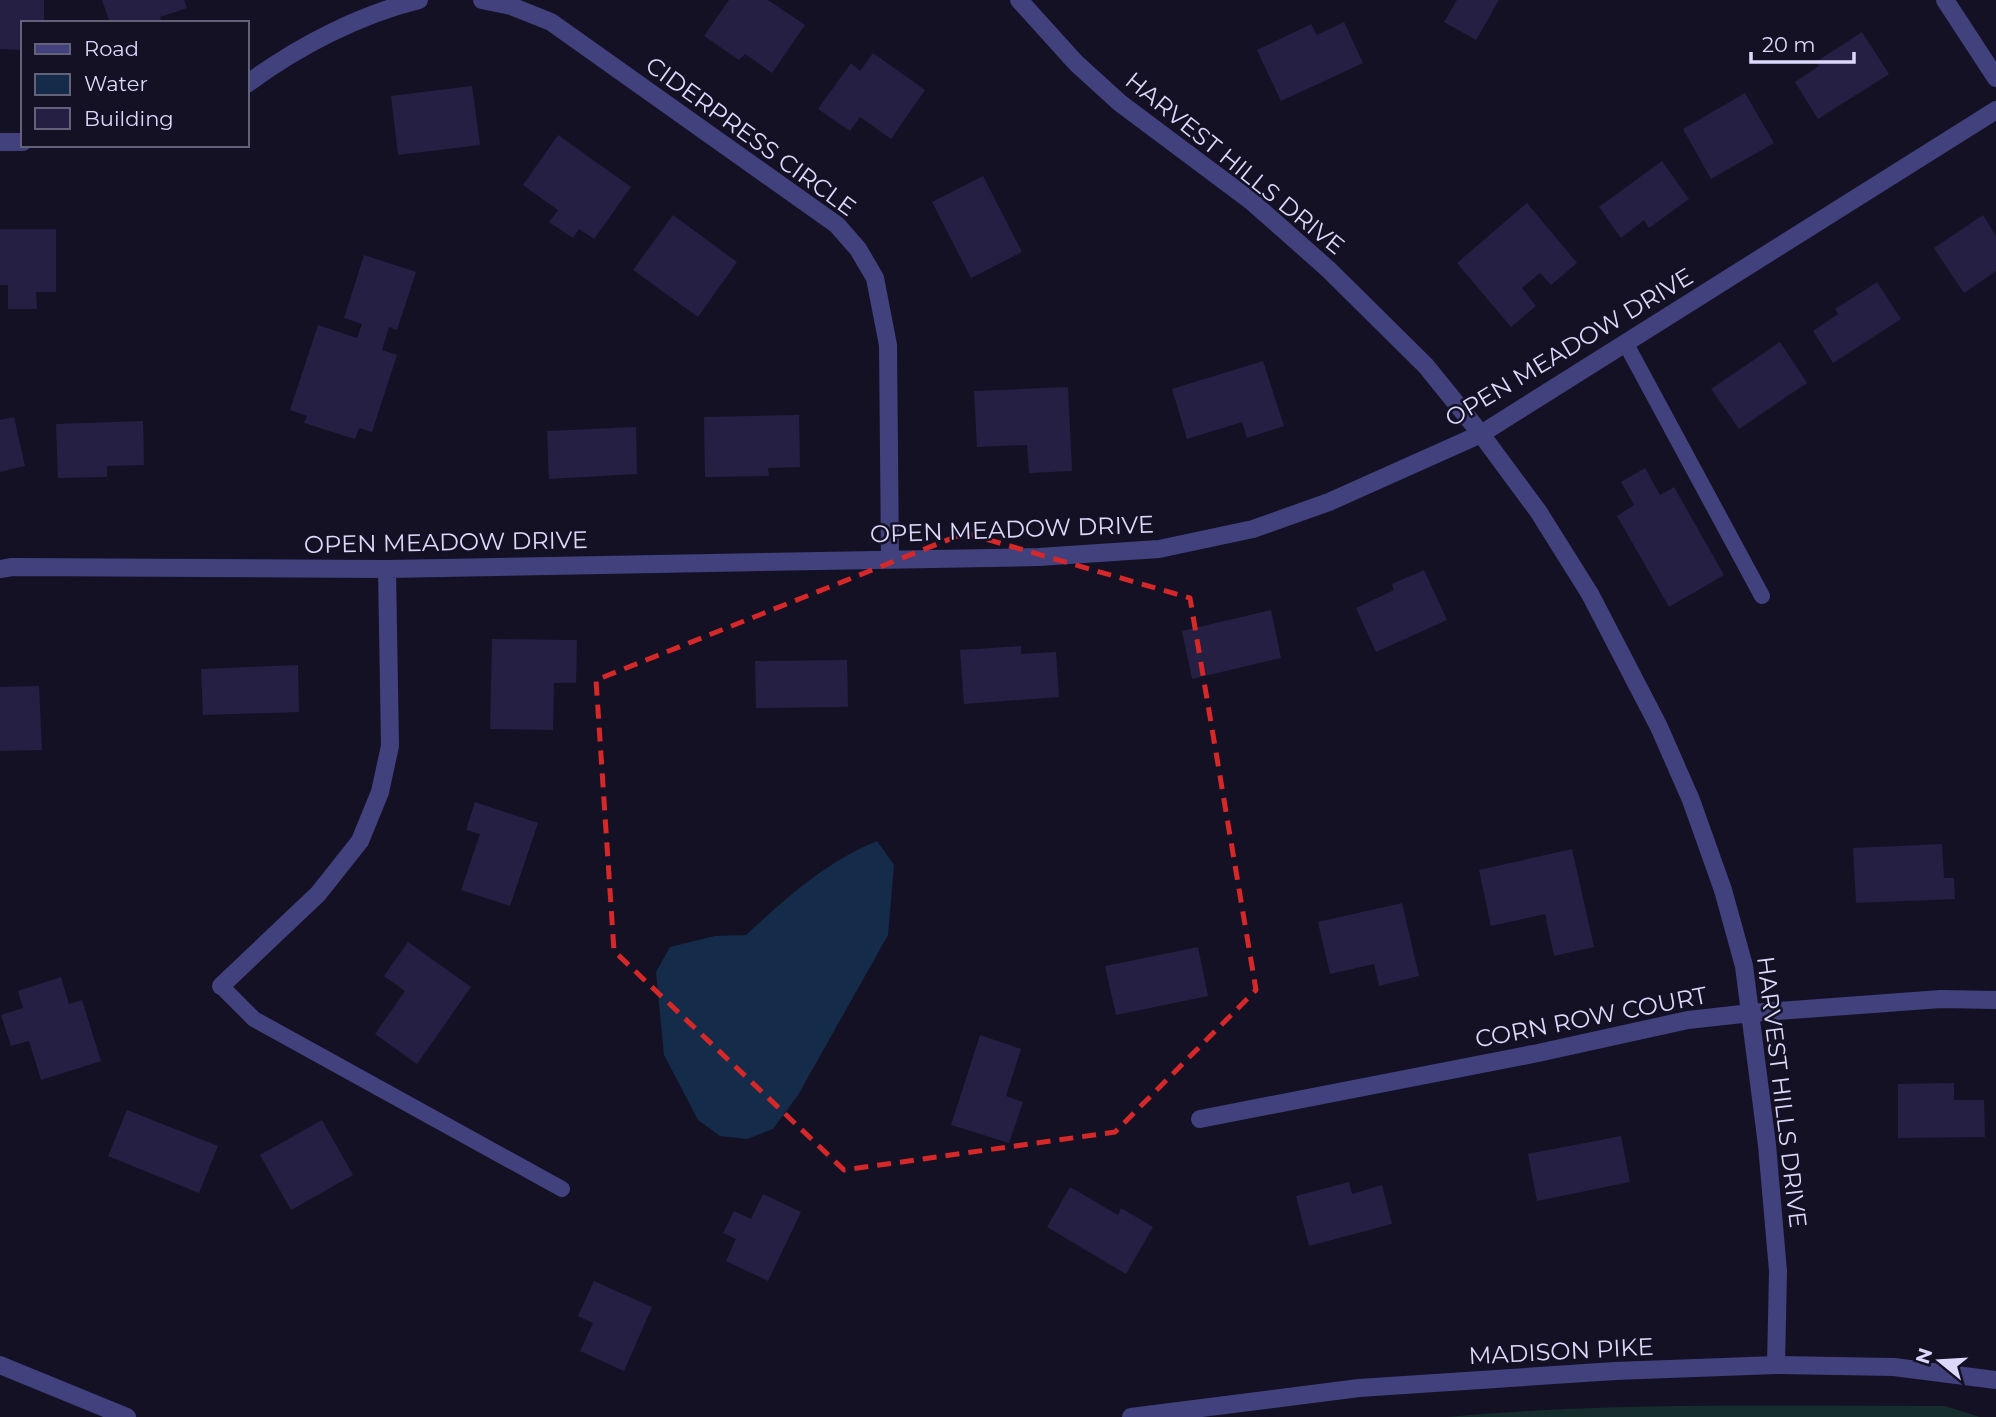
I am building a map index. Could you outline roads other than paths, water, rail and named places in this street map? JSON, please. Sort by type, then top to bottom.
[{"type":"street","points":[[248,84],[262,73],[355,20],[419,0]]},
{"type":"street","name":"CIDERPRESS CIRCLE","points":[[482,0],[511,6],[551,22],[837,225],[858,249],[875,278],[888,345],[890,558]]},
{"type":"street","name":"HARVEST HILLS DRIVE","points":[[1019,0],[1076,63],[1120,103],[1251,201],[1328,269],[1426,366],[1481,434],[1538,512],[1590,594],[1659,727],[1691,800],[1723,890],[1744,966],[1768,1145],[1779,1271],[1776,1366]]},
{"type":"street","points":[[1945,0],[1996,78]]},
{"type":"street","name":"OPEN MEADOW DRIVE","points":[[0,569],[387,569],[1039,557],[1173,546],[1253,529],[1329,502],[1481,434],[1996,110]]},
{"type":"street","points":[[0,142],[21,142]]},
{"type":"street","points":[[221,986],[318,894],[360,841],[380,792],[390,746],[387,569]]},
{"type":"street","name":"CORN ROW COURT","points":[[1200,1119],[1538,1053],[1688,1020],[1941,999],[1996,1000]]},
{"type":"street","points":[[0,1365],[127,1417]]},
{"type":"street","name":"MADISON PIKE","points":[[1131,1417],[1359,1388],[1515,1377],[1776,1366],[1894,1367],[1996,1380]]},
{"type":"lane","points":[[1626,344],[1762,596]]},
{"type":"lane","points":[[221,986],[254,1019],[562,1189]]},
{"type":"water","points":[[877,841],[894,865],[888,935],[798,1095],[773,1129],[747,1139],[720,1136],[698,1120],[664,1055],[656,972],[670,947],[715,936],[746,935],[824,870]]}]
